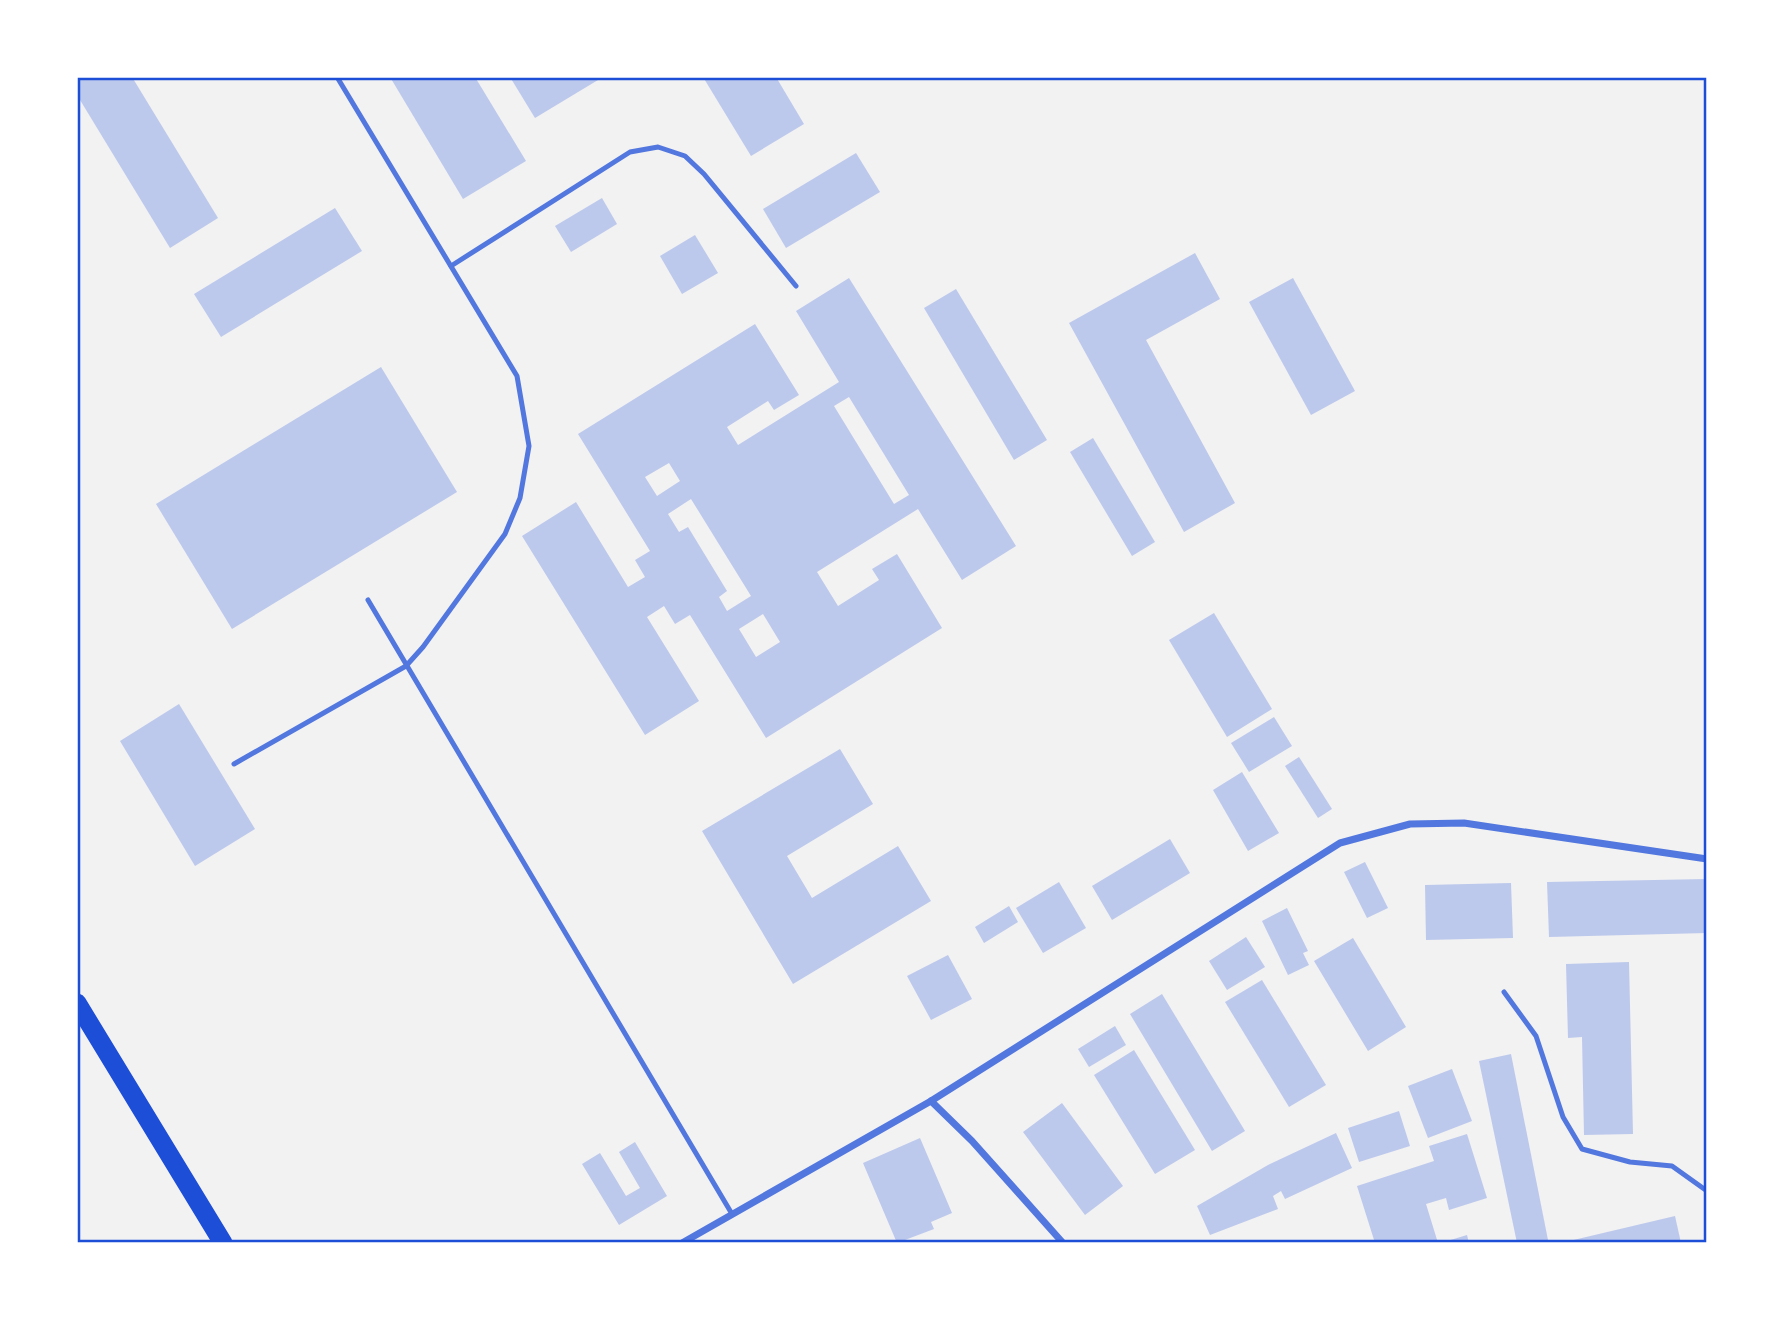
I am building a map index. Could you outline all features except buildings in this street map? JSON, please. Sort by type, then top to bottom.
[{"type":"highway","points":[[77,1003],[223,1243]]},
{"type":"street","points":[[682,1243],[931,1101],[1340,843],[1410,824],[1464,822],[1707,859]]},
{"type":"street","points":[[931,1101],[972,1141],[1063,1243]]},
{"type":"lane","points":[[234,764],[406,666],[423,647],[505,534],[520,498],[529,446],[517,376],[337,77]]},
{"type":"lane","points":[[451,266],[629,152],[658,147],[685,156],[704,174],[796,286]]},
{"type":"lane","points":[[368,600],[732,1214]]},
{"type":"lane","points":[[1504,992],[1536,1036],[1563,1117],[1582,1149],[1630,1162],[1672,1166],[1707,1191]]}]
